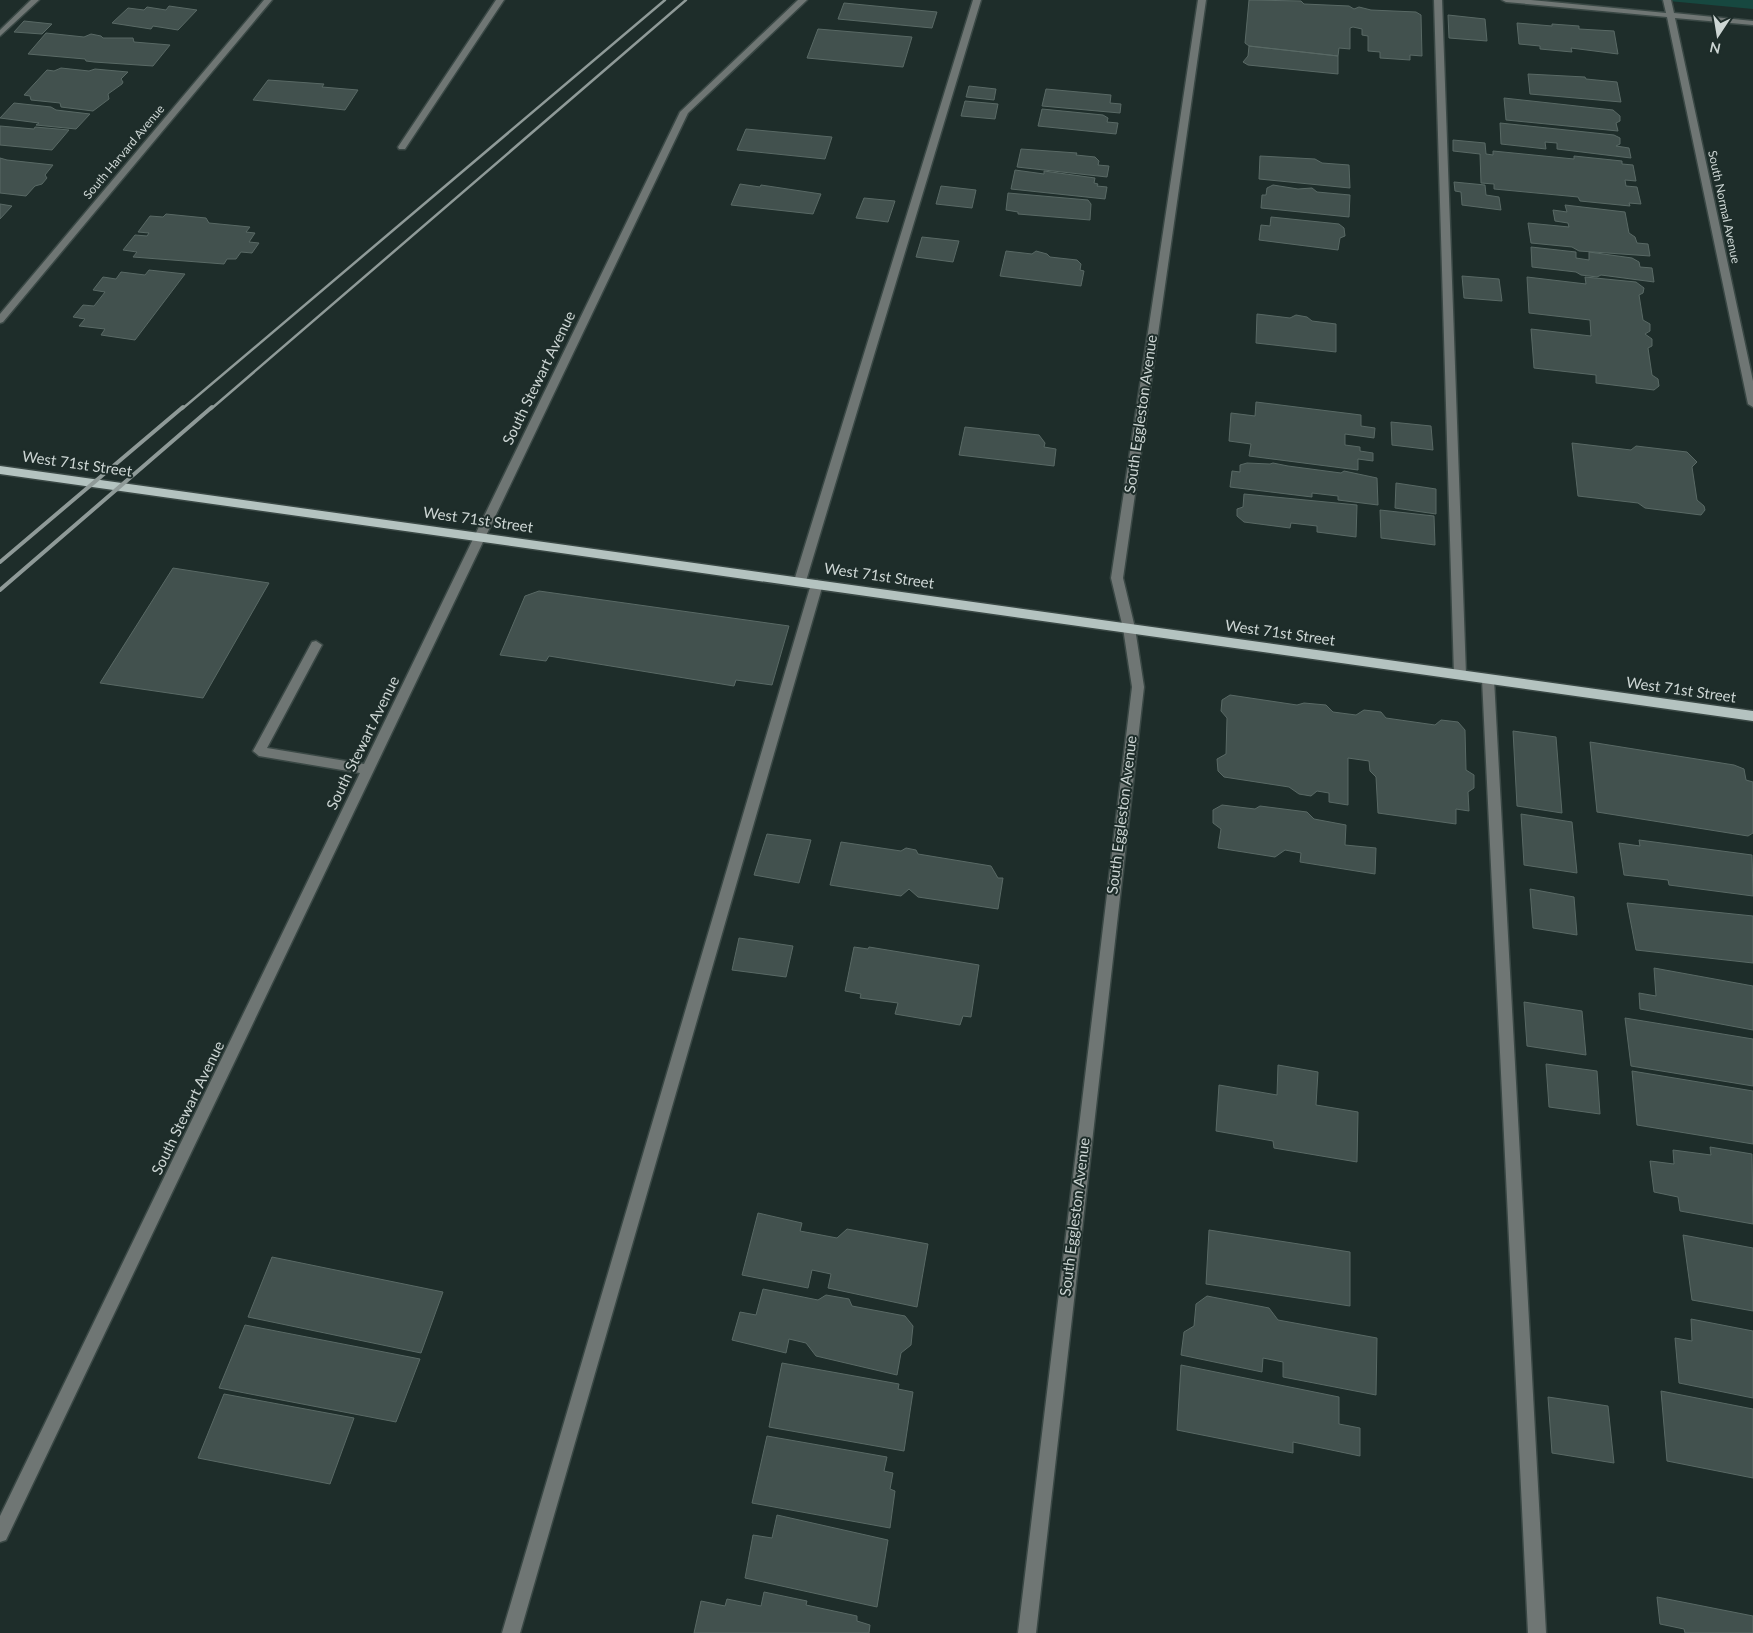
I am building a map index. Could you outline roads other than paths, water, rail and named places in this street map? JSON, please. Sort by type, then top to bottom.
[{"type":"main road","name":"West 71st Street","points":[[0,470],[1753,716]]},
{"type":"street","points":[[0,34],[35,0]]},
{"type":"street","name":"South Harvard Avenue","points":[[0,320],[268,0]]},
{"type":"street","points":[[402,147],[500,0]]},
{"type":"street","name":"South Stewart Avenue","points":[[0,1534],[684,112],[803,0]]},
{"type":"street","points":[[800,582],[977,0]]},
{"type":"street","name":"South Eggleston Avenue","points":[[1027,1633],[1138,687],[1129,628],[1117,578],[1202,0]]},
{"type":"street","points":[[1438,0],[1460,675]]},
{"type":"street","points":[[1506,0],[1753,23]]},
{"type":"street","name":"South Normal Avenue","points":[[1668,0],[1753,404]]},
{"type":"street","points":[[511,1633],[817,584]]},
{"type":"street","points":[[316,645],[259,751],[368,770]]},
{"type":"street","points":[[1488,679],[1537,1633]]},
{"type":"railway","points":[[182,409],[665,0]]},
{"type":"railway","points":[[211,409],[686,0]]},
{"type":"railway","points":[[0,562],[183,407]]},
{"type":"railway","points":[[0,590],[212,407]]}]
